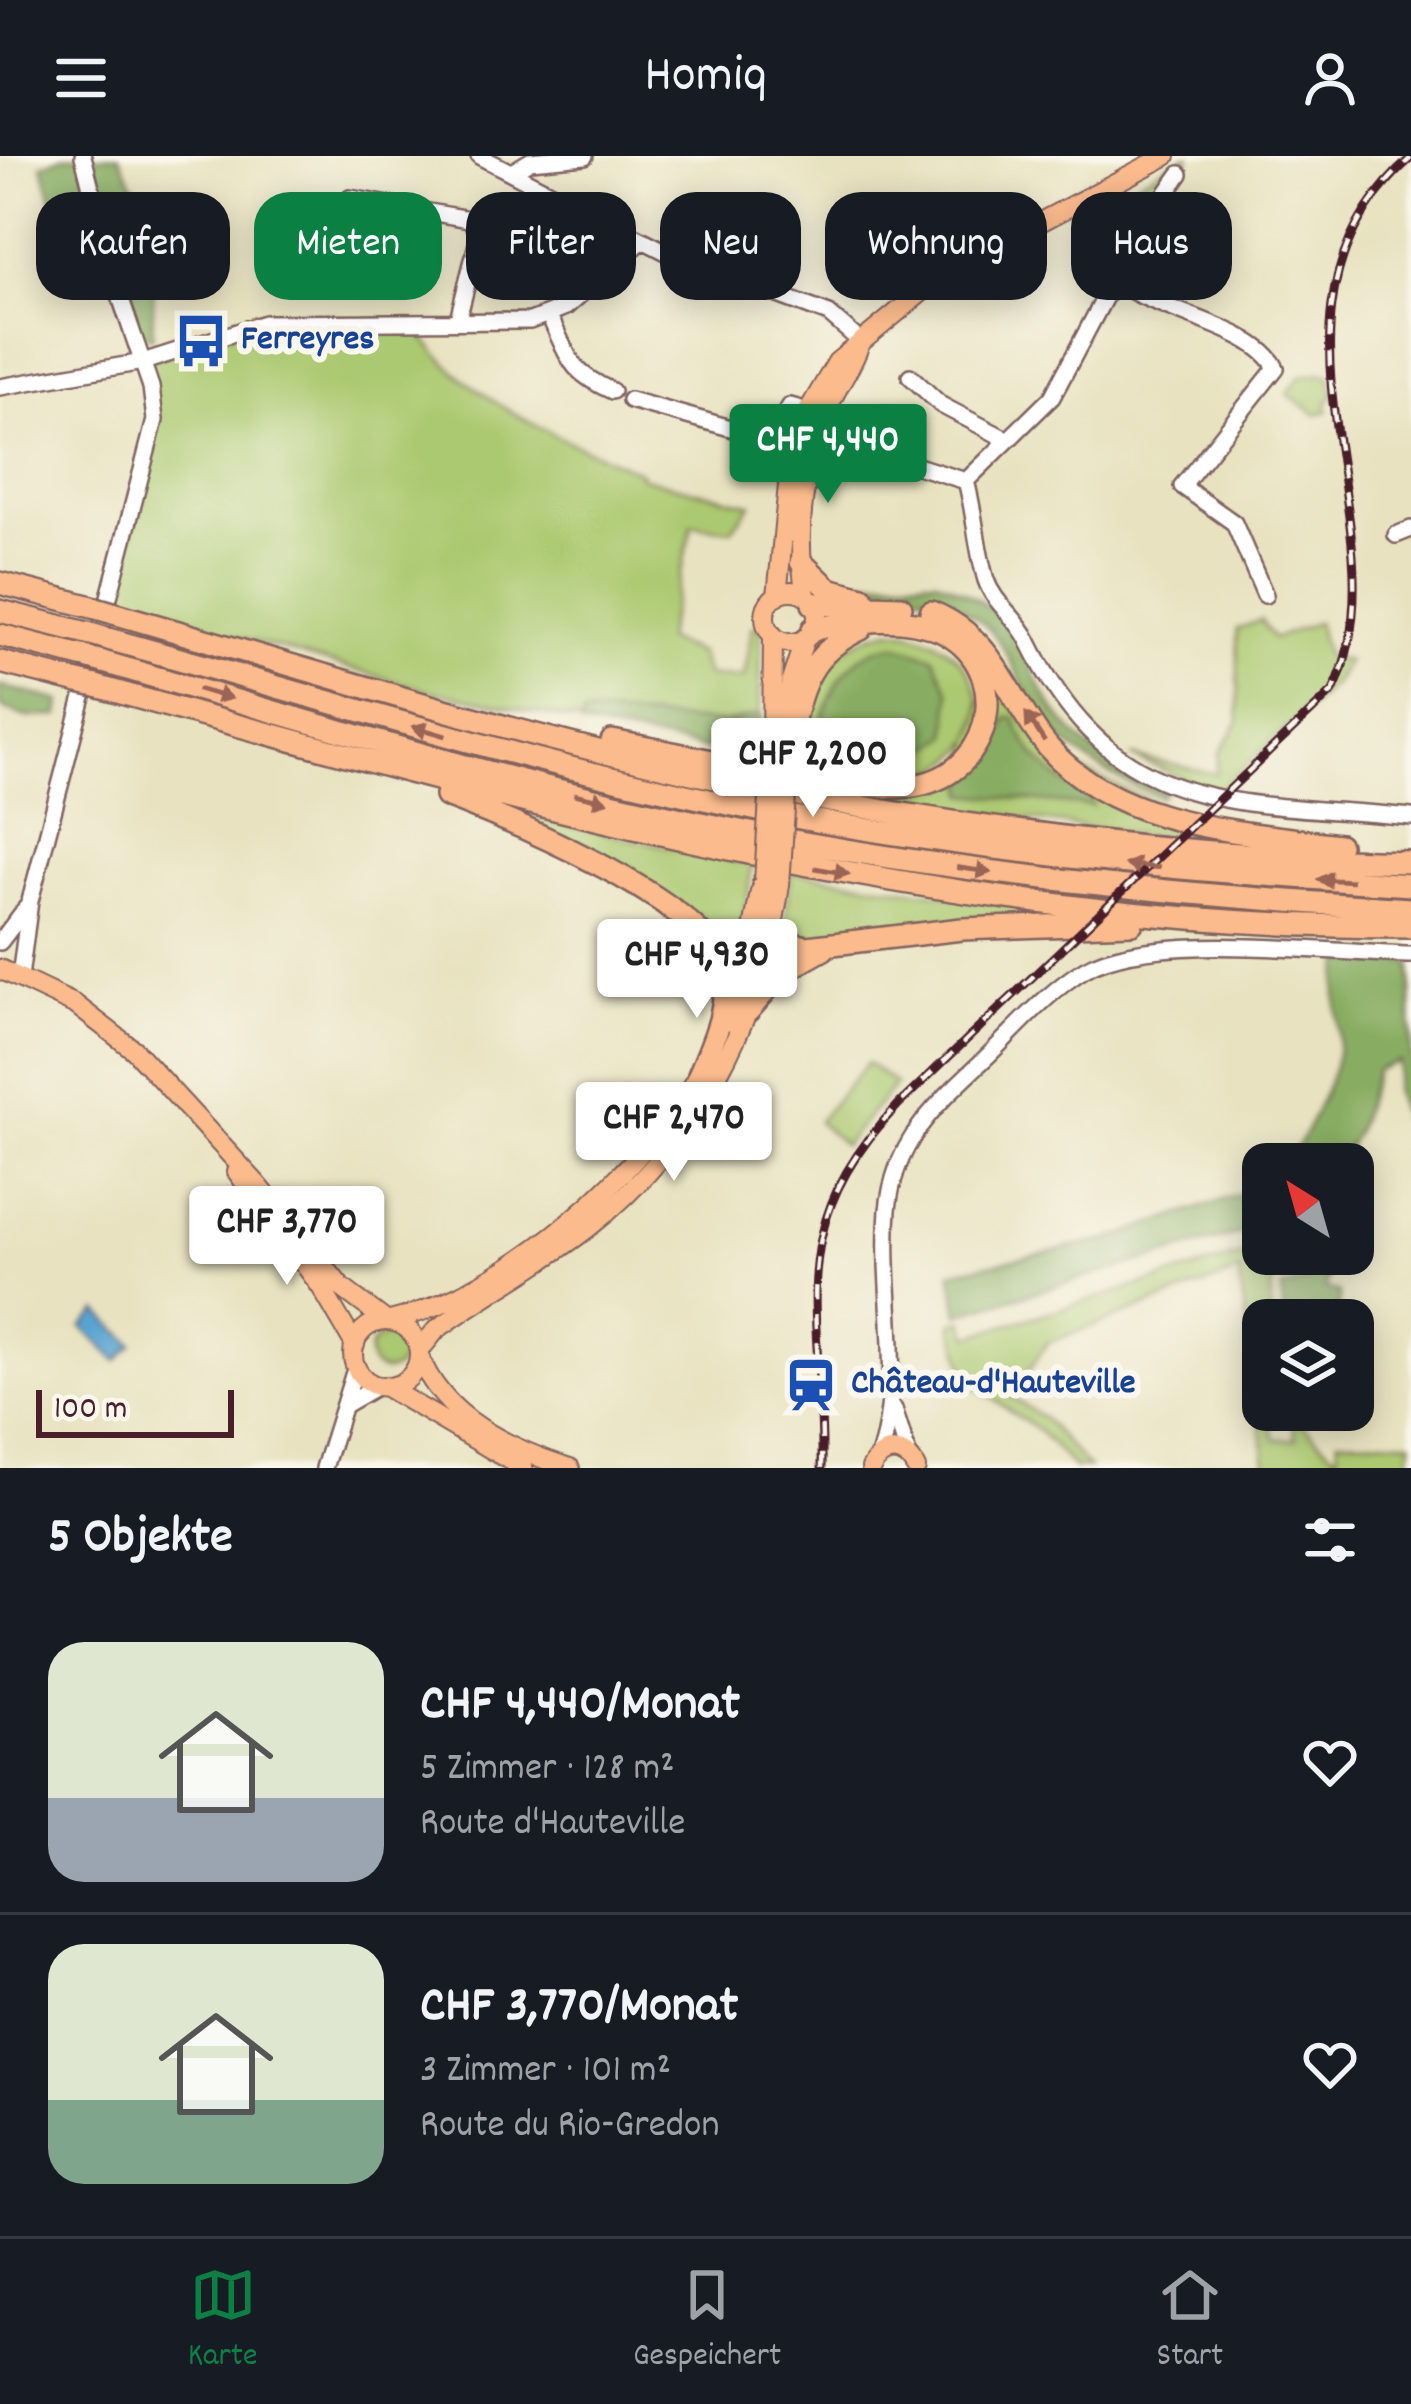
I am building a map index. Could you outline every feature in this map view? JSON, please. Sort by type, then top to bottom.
[{"type":"highway","points":[[464,713],[858,784],[923,784],[947,775],[974,750],[986,726],[987,690],[973,658],[955,640],[829,589],[801,562]]},
{"type":"highway","points":[[6,586],[682,771],[858,806],[1088,837],[1411,859]]},
{"type":"highway","points":[[810,600],[888,613],[932,613],[976,638],[1046,745],[1103,791],[1182,819],[1411,859]]},
{"type":"highway","points":[[0,611],[527,758],[760,810],[1077,859],[1411,885]]},
{"type":"highway","points":[[809,633],[888,613]]},
{"type":"highway","points":[[784,745],[800,685],[814,663],[843,638],[888,613]]},
{"type":"highway","points":[[0,635],[502,776],[756,834],[1084,884],[1411,909]]},
{"type":"highway","points":[[0,662],[391,772],[633,831],[871,878],[1104,909],[1313,926]]},
{"type":"highway","points":[[391,772],[592,862],[656,898],[703,935],[720,961],[724,992],[699,1075]]},
{"type":"highway","points":[[772,883],[764,920],[771,933],[797,946],[830,947],[1023,926],[1411,926]]},
{"type":"highway","points":[[748,1011],[788,967],[830,947]]},
{"type":"main road","points":[[1099,192],[1166,156]]},
{"type":"main road","points":[[784,745],[773,635],[765,616],[776,596],[784,492],[816,413],[861,342],[947,271],[1071,207]]},
{"type":"main road","points":[[355,1346],[365,1329],[464,1290],[580,1212],[638,1158],[699,1075],[740,988],[772,883],[788,693],[809,633],[810,600],[801,562],[802,496],[816,413]]},
{"type":"main road","points":[[776,596],[791,591],[810,600]]},
{"type":"main road","points":[[773,635],[790,642],[809,633]]},
{"type":"main road","points":[[381,1386],[408,1378],[418,1353],[436,1330],[563,1246],[632,1190],[700,1106],[748,1011],[771,933]]},
{"type":"main road","points":[[0,969],[112,1031],[175,1091],[321,1287],[355,1346],[356,1366],[381,1386],[523,1468]]},
{"type":"main road","points":[[232,1162],[258,1185],[341,1287],[410,1332],[438,1393],[456,1410],[507,1442],[570,1468]]},
{"type":"main road","points":[[871,1463],[895,1451],[915,1463]]},
{"type":"street","points":[[20,976],[30,901],[153,443],[151,387],[114,279],[83,156]]},
{"type":"street","points":[[478,156],[515,170],[643,241],[829,314],[861,342]]},
{"type":"street","points":[[515,170],[530,161],[585,156]]},
{"type":"street","points":[[1169,192],[1180,174]]},
{"type":"street","points":[[442,214],[469,219],[480,232],[458,319]]},
{"type":"street","points":[[0,387],[143,362],[265,323],[530,321],[549,316],[643,241]]},
{"type":"street","points":[[965,481],[1052,397],[1107,300]]},
{"type":"street","points":[[1159,300],[1263,350],[1276,368],[1182,486],[1234,523],[1265,595]]},
{"type":"street","points":[[549,316],[566,361],[611,391]]},
{"type":"street","points":[[910,376],[941,405],[1006,439]]},
{"type":"street","points":[[630,400],[770,439],[790,406],[816,413],[914,465],[965,481]]},
{"type":"street","points":[[965,481],[989,588],[1022,628],[1058,698],[1096,741],[1134,767],[1207,797],[1293,810],[1411,817]]},
{"type":"street","points":[[0,942],[30,901]]},
{"type":"street","points":[[915,1463],[892,1403],[888,1210],[902,1153],[923,1118],[1073,977],[1113,956],[1149,949],[1411,955]]},
{"type":"street","points":[[324,1468],[356,1366]]},
{"type":"street","points":[[346,1404],[381,1386]]},
{"type":"street","points":[[871,1463],[892,1403]]},
{"type":"green space","points":[[63,156],[119,156],[136,192],[50,192],[42,165]]},
{"type":"green space","points":[[1184,156],[1190,156],[1166,192],[1120,192]]},
{"type":"green space","points":[[121,300],[153,300],[152,338],[131,327]]},
{"type":"green space","points":[[411,320],[457,373],[545,430],[641,472],[641,477],[751,504],[731,530],[692,525],[665,640],[699,653],[707,676],[744,678],[752,627],[761,626],[759,759],[422,689],[110,600],[153,443],[143,362],[249,326]]},
{"type":"green space","points":[[1329,375],[1334,396],[1327,402],[1328,411],[1316,414],[1287,394],[1301,376]]},
{"type":"green space","points":[[936,579],[974,598],[1007,623],[1047,699],[1072,732],[1120,770],[1158,787],[1164,792],[1161,797],[1107,772],[1059,736],[1034,705],[996,638],[970,613],[920,594],[853,588],[862,581]]},
{"type":"green space","points":[[1261,620],[1273,639],[1317,622],[1326,657],[1348,661],[1334,684],[1217,793],[1131,756],[1216,774],[1219,754],[1239,721],[1237,629]]},
{"type":"green space","points":[[891,630],[926,638],[953,653],[970,674],[978,699],[977,723],[966,746],[945,765],[900,779],[856,777],[800,766],[805,719],[819,678],[846,648]]},
{"type":"green space","points":[[894,645],[934,657],[950,693],[948,736],[917,753],[884,759],[814,750],[830,698],[848,669],[876,650]]},
{"type":"green space","points":[[989,675],[1051,757],[1239,840],[1142,835],[849,795],[964,769]]},
{"type":"green space","points":[[0,686],[61,701],[59,716],[26,717],[0,707]]},
{"type":"green space","points":[[761,714],[759,759],[580,725],[583,715],[727,723]]},
{"type":"green space","points":[[1007,718],[1014,718],[1044,766],[1092,799],[1093,806],[966,794],[965,783],[992,756]]},
{"type":"green space","points":[[511,813],[752,865],[744,923],[708,921]]},
{"type":"green space","points":[[792,872],[1085,915],[822,942],[783,934]]},
{"type":"green space","points":[[1343,961],[1411,963],[1411,1156],[1394,1088],[1399,1061],[1376,1070],[1350,1143],[1299,1143],[1335,1063]]},
{"type":"green space","points":[[867,1063],[896,1084],[844,1145],[818,1121]]},
{"type":"green space","points":[[1242,1193],[1242,1233],[959,1314],[951,1272],[1107,1240]]},
{"type":"green space","points":[[1242,1255],[1242,1275],[1273,1275],[1271,1299],[1243,1299],[1239,1272],[1047,1343],[1011,1397],[1043,1418],[1089,1468],[1074,1468],[1040,1432],[968,1381],[952,1323],[964,1320],[969,1336]]},
{"type":"green space","points":[[1311,1275],[1330,1275],[1325,1288],[1339,1293],[1339,1299],[1283,1299],[1282,1288],[1309,1280]]},
{"type":"green space","points":[[386,1337],[398,1342],[403,1354],[398,1366],[386,1371],[374,1366],[369,1354],[374,1342]]},
{"type":"green space","points":[[1262,1431],[1273,1431],[1275,1439],[1296,1439],[1295,1431],[1310,1431],[1337,1457],[1338,1439],[1411,1441],[1409,1468],[1267,1468]]},
{"type":"water","points":[[98,1311],[133,1344],[117,1361],[82,1327]]},
{"type":"railway","points":[[822,1468],[816,1277],[822,1235],[836,1193],[861,1150],[899,1104],[1333,691],[1352,628],[1353,561],[1330,352],[1336,284],[1360,219],[1411,158]]},
{"type":"place","name":"Ferreyres","points":[[201,341]]},
{"type":"place","name":"Château-d'Hauteville","points":[[811,1385]]}]
